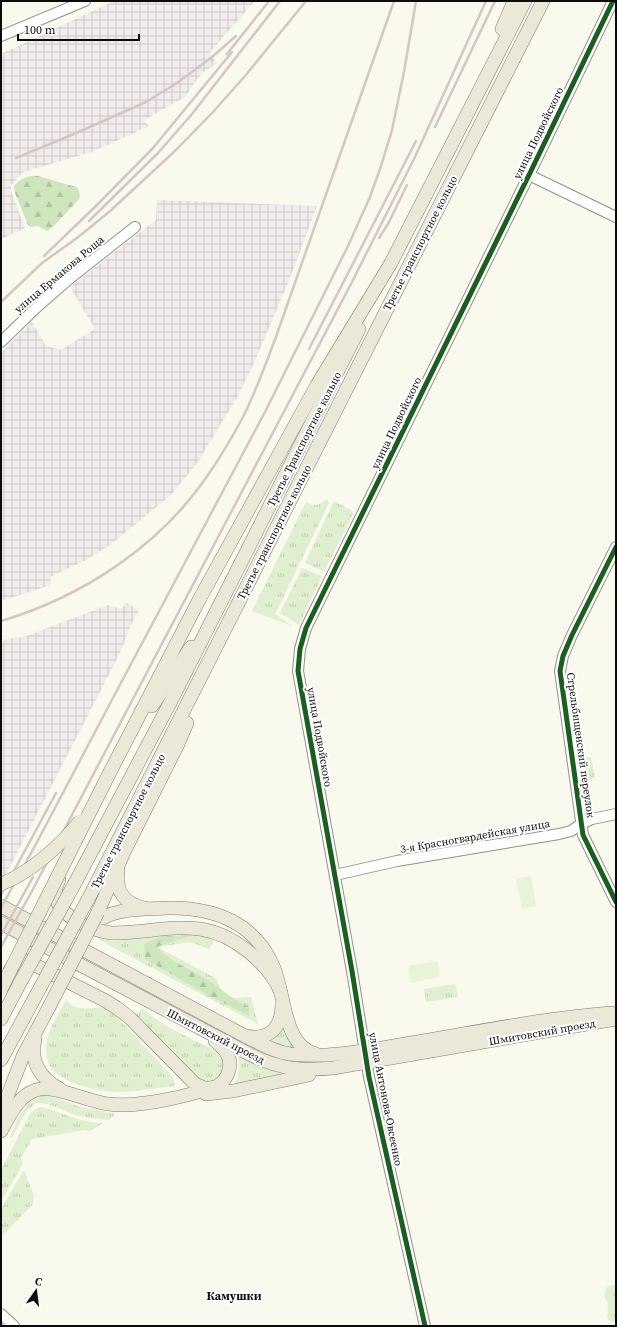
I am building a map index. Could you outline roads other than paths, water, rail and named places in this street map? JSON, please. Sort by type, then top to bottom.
[{"type":"main road","points":[[465,117],[514,1]]},
{"type":"main road","name":"Третье транспортное кольцо","points":[[1,989],[110,772],[199,600],[317,385],[391,263],[525,1]]},
{"type":"main road","name":"Третье транспортное кольцо","points":[[1,1060],[93,890],[543,1]]},
{"type":"main road","name":"Третье Транспортное кольцо","points":[[214,615],[280,484],[335,380],[391,263]]},
{"type":"main road","points":[[1,1007],[18,980],[73,881],[171,701],[214,615]]},
{"type":"main road","points":[[214,615],[178,665],[151,707],[101,798],[57,885],[55,893],[56,899],[61,908],[72,917],[88,927],[100,931],[117,933],[186,927],[219,933],[236,942],[253,956],[276,982],[292,1031],[298,1042],[308,1051],[322,1055]]},
{"type":"main road","points":[[1,1113],[23,1056],[86,936],[100,915],[124,852],[178,744],[210,659]]},
{"type":"main road","points":[[1,884],[30,868],[72,831],[86,813],[105,778],[110,772]]},
{"type":"main road","points":[[124,852],[118,870],[117,880],[119,890],[122,895],[135,905],[145,908],[159,909]]},
{"type":"main road","name":"Шмитовский проезд","points":[[1,906],[265,1046],[284,1053],[300,1055],[366,1056],[616,1019]]},
{"type":"main road","points":[[100,915],[116,912],[186,908],[206,911],[222,916],[237,924],[252,935],[268,956],[274,969],[281,996],[282,1007],[281,1018],[273,1031],[260,1037],[246,1036]]},
{"type":"main road","name":"Шмитовский проезд","points":[[1,922],[259,1059],[276,1066],[286,1068],[314,1070],[366,1056],[548,1019],[616,1012]]},
{"type":"main road","points":[[1,984],[15,964],[23,961],[30,963],[117,1008],[130,1018],[195,1084],[204,1088],[213,1088]]},
{"type":"main road","points":[[1,1019],[18,980]]},
{"type":"main road","points":[[49,1007],[35,1040],[33,1047],[34,1059],[39,1072],[50,1083],[76,1096]]},
{"type":"main road","points":[[181,1096],[213,1088],[219,1085],[225,1079],[228,1071],[230,1062],[227,1053],[205,1031]]},
{"type":"main road","points":[[1,1131],[16,1106],[30,1093],[42,1089],[102,1103],[120,1105],[140,1103],[181,1096],[234,1091],[366,1056]]},
{"type":"street","points":[[1,36],[85,1]]},
{"type":"street","name":"улица Подвойского","points":[[335,875],[298,671],[300,649],[306,628],[613,1]]},
{"type":"street","points":[[529,175],[616,217]]},
{"type":"street","name":"улица Ермакова Роща","points":[[1,342],[37,307],[69,279],[135,227]]},
{"type":"street","name":"Стрельбищенский переулок","points":[[616,547],[572,635],[561,664],[561,680],[581,824],[585,840],[616,902]]},
{"type":"street","name":"3-я Красногвардейская улица","points":[[335,875],[397,861],[559,834],[570,831],[592,819],[616,814]]},
{"type":"street","name":"улица Антонова-Овсеенко","points":[[335,875],[369,1077],[425,1326]]},
{"type":"street","points":[[1,1314],[14,1326]]},
{"type":"railway","points":[[227,54],[269,1]]},
{"type":"railway","points":[[89,221],[158,153],[192,114],[280,1]]},
{"type":"railway","points":[[1,302],[42,263],[77,238],[109,212],[176,150],[245,76],[306,1]]},
{"type":"railway","points":[[1,621],[31,611],[61,598],[117,566],[143,546],[167,524],[189,501],[218,461],[244,415],[266,365],[394,1]]},
{"type":"railway","points":[[1,908],[266,410],[348,246],[370,197],[392,130],[416,1]]},
{"type":"railway","points":[[1,947],[32,891],[351,284],[414,159],[486,1]]},
{"type":"railway","points":[[435,127],[495,1]]},
{"type":"railway","points":[[16,158],[146,102],[177,83],[212,57],[236,36]]},
{"type":"railway","points":[[44,256],[153,148],[232,52]]},
{"type":"railway","points":[[309,349],[416,141]]},
{"type":"railway","points":[[379,238],[388,224],[407,185]]},
{"type":"railway","points":[[1,895],[56,793]]},
{"type":"railway","points":[[1,935],[33,877]]},
{"type":"district","name":"Камушки","points":[[234,1296]]}]
